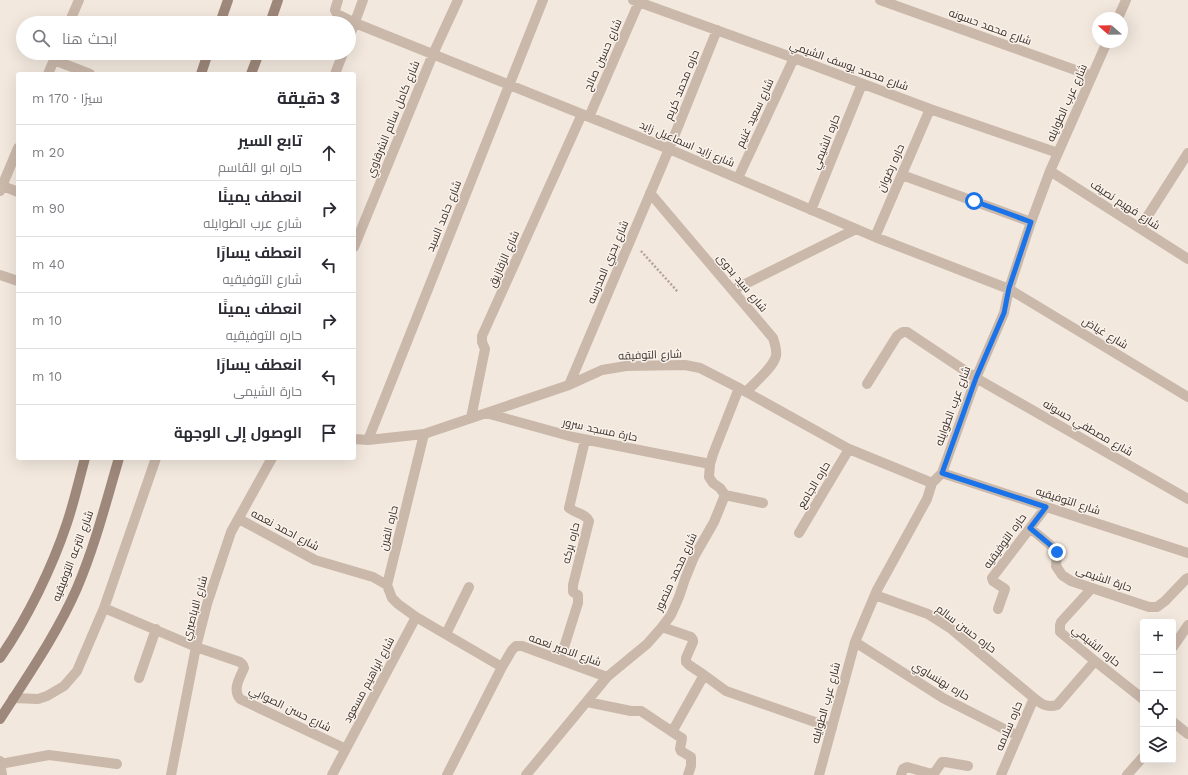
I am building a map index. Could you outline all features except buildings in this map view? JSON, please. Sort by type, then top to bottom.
[{"type":"main road","points":[[222,16],[228,0]]},
{"type":"main road","points":[[272,16],[278,0]]},
{"type":"main road","points":[[202,72],[206,60]]},
{"type":"main road","points":[[252,72],[256,60]]},
{"type":"main road","name":"شارع الترعه التوفيقيه","points":[[0,658],[39,591],[66,524],[84,460]]},
{"type":"main road","name":"شارع الترعه التوفيقيه","points":[[0,718],[54,634],[76,588],[95,539],[118,460]]},
{"type":"street","points":[[72,16],[79,0]]},
{"type":"street","name":"شارع زايد اسماعيل زايد","points":[[338,0],[335,10],[337,14],[341,16]]},
{"type":"street","points":[[356,18],[363,0]]},
{"type":"street","name":"شارع كامل سالم الشرقاوي","points":[[356,242],[433,54],[458,0]]},
{"type":"street","name":"شارع حامد السيد","points":[[368,440],[543,0]]},
{"type":"street","name":"شارع محمد حسونه","points":[[880,0],[1092,76]]},
{"type":"street","points":[[1121,12],[1126,0]]},
{"type":"street","name":"شارع محمد يوسف الشيمي","points":[[636,1],[930,109],[1058,153]]},
{"type":"street","name":"شارع حسين صالح","points":[[585,116],[636,1]]},
{"type":"street","name":"شارع زايد اسماعيل زايد","points":[[356,24],[509,84],[585,116],[670,148],[874,237],[1009,288]]},
{"type":"street","name":"حاره محمد كريم","points":[[670,148],[717,30]]},
{"type":"street","name":"شارع عرب الطوايله","points":[[819,775],[855,642],[875,595],[926,499],[932,483],[942,473],[976,378],[1004,313],[1009,288],[1050,171],[1104,48]]},
{"type":"street","name":"شارع سعيد غنيم","points":[[738,178],[794,58]]},
{"type":"street","points":[[49,72],[54,60]]},
{"type":"street","points":[[64,60],[86,72]]},
{"type":"street","points":[[336,72],[340,60]]},
{"type":"street","name":"حاره الشيمي","points":[[811,210],[862,84]]},
{"type":"street","name":"حاره رضوان","points":[[874,237],[930,109]]},
{"type":"street","name":"شارع الزقازيق","points":[[471,418],[484,348],[482,336],[585,116]]},
{"type":"street","name":"شارع بحري المدرسه","points":[[569,385],[670,148]]},
{"type":"street","points":[[16,153],[1,188],[16,192]]},
{"type":"street","points":[[1140,228],[1188,153]]},
{"type":"street","name":"شارع فهيم نصيف","points":[[1050,171],[1188,259]]},
{"type":"street","points":[[902,175],[1031,222]]},
{"type":"street","name":"شارع سيد بدوى","points":[[650,193],[773,338],[776,347],[775,357],[770,366],[743,390]]},
{"type":"street","points":[[733,290],[856,229]]},
{"type":"street","points":[[0,275],[16,280]]},
{"type":"street","name":"شارع غياض","points":[[1009,288],[1188,397]]},
{"type":"street","name":"شارع مصطفي حسونه","points":[[867,384],[896,336],[903,332],[907,332],[976,378],[1188,499]]},
{"type":"street","name":"شارع التوفيقه","points":[[356,440],[424,434],[569,385],[602,370],[620,367],[685,365],[700,368],[743,390],[849,449],[932,483]]},
{"type":"street","points":[[743,390],[713,454],[710,464],[710,477],[713,483],[720,488],[725,495],[763,503]]},
{"type":"street","name":"حارة مسجد سرور","points":[[486,413],[586,440],[710,464]]},
{"type":"street","name":"حاره الفرن","points":[[387,585],[424,434]]},
{"type":"street","name":"حاره بركه","points":[[560,660],[578,603],[578,595],[573,592],[573,586],[589,521],[588,518],[569,508],[586,440]]},
{"type":"street","name":"حاره الجامع","points":[[799,533],[849,449]]},
{"type":"street","points":[[13,698],[38,699],[56,692],[67,682],[81,663],[104,608],[155,460]]},
{"type":"street","name":"شارع الاباصيري","points":[[171,775],[196,647],[207,604],[232,532],[271,460]]},
{"type":"street","name":"شارع التوفيقيه","points":[[942,473],[1188,553]]},
{"type":"street","name":"شارع محمد منصور","points":[[526,775],[607,677],[647,644],[671,615],[680,597],[685,579],[694,558],[714,522],[725,495]]},
{"type":"street","name":"حاره التوفيقيه","points":[[998,609],[1005,589],[993,581],[992,578],[1046,507]]},
{"type":"street","name":"شارع احمد نعمه","points":[[239,519],[315,560],[373,577],[387,585]]},
{"type":"street","name":"حارة الشيمى","points":[[1030,528],[1054,548],[1057,552],[1056,566],[1062,574],[1071,581],[1149,607],[1157,607],[1188,578]]},
{"type":"street","points":[[387,585],[392,598],[416,617],[502,667]]},
{"type":"street","points":[[446,634],[469,587]]},
{"type":"street","name":"حاره الشيمي","points":[[1092,588],[1061,622],[1060,629],[1062,634],[1140,697]]},
{"type":"street","name":"حاره حسن سالم","points":[[875,595],[928,614],[950,628],[1034,698]]},
{"type":"street","name":"شارع حسن الصوابي","points":[[104,608],[196,647],[240,662],[243,664],[244,668],[236,690],[240,699],[346,749]]},
{"type":"street","name":"شارع ابراهيم مسعود","points":[[332,775],[416,617]]},
{"type":"street","points":[[1176,643],[1188,625]]},
{"type":"street","points":[[662,627],[691,637],[693,642],[686,658],[686,662],[726,691],[832,728]]},
{"type":"street","points":[[140,678],[156,629]]},
{"type":"street","name":"حاره بهنساوي","points":[[855,642],[943,698],[1018,736]]},
{"type":"street","name":"شارع الامير نعمه","points":[[448,774],[502,667],[516,646],[522,646],[607,677]]},
{"type":"street","name":"حاره سلامه","points":[[1001,775],[1034,698],[1043,705],[1057,705],[1095,661]]},
{"type":"street","points":[[672,732],[704,675]]},
{"type":"street","points":[[587,702],[631,711],[641,711],[682,738],[680,749],[682,752],[691,757],[688,775]]},
{"type":"street","points":[[1176,724],[1188,734]]},
{"type":"street","points":[[2,775],[0,762],[50,755],[117,764]]},
{"type":"street","points":[[1127,775],[1140,760]]},
{"type":"street","points":[[901,775],[903,769],[907,767],[932,774],[936,772],[942,762],[968,766]]},
{"type":"path","points":[[631,240],[678,292]]},
{"type":"route","points":[[974,201],[1031,222],[1009,288],[1004,313],[976,378],[942,473],[1046,507],[1030,528],[1057,552]]}]
